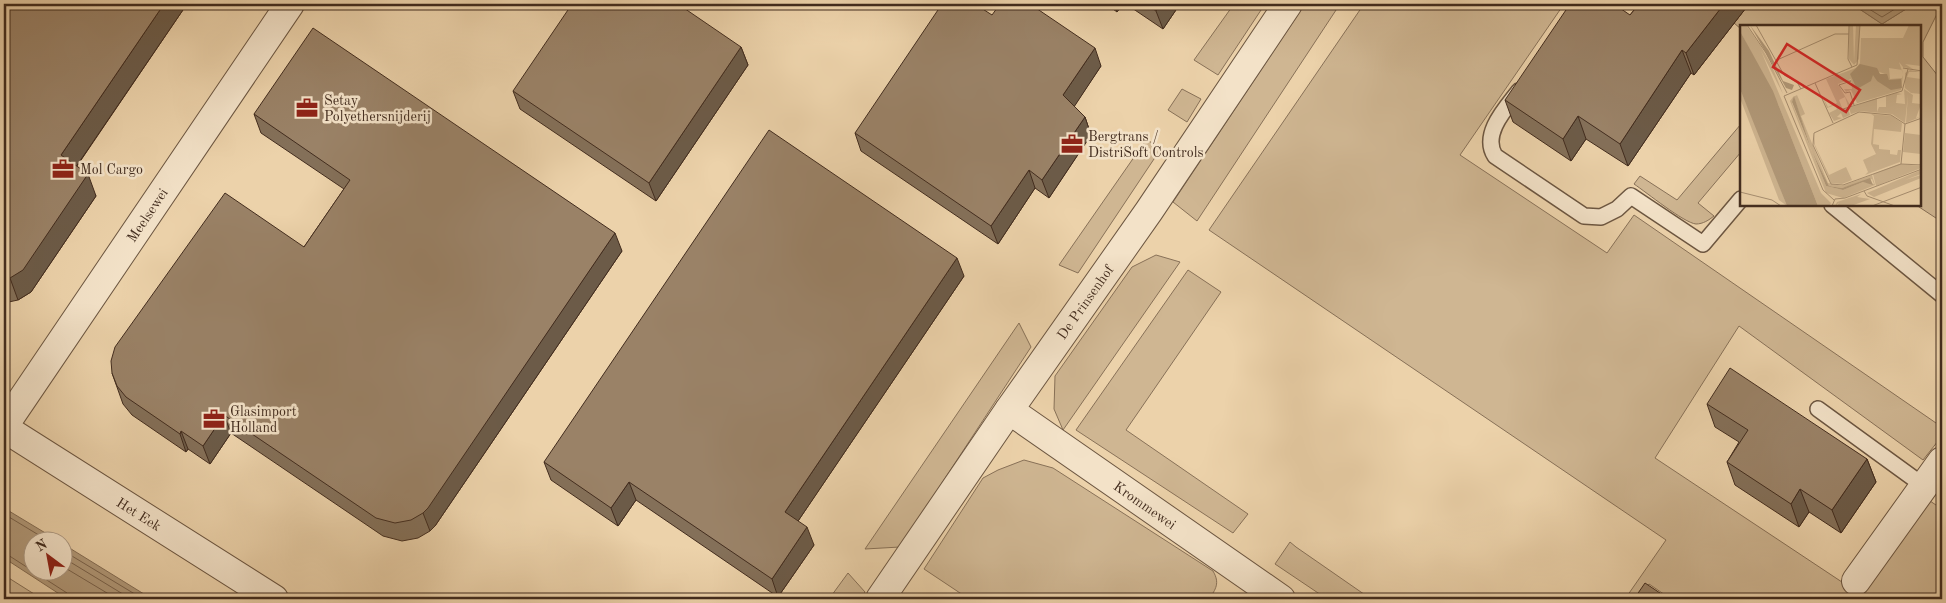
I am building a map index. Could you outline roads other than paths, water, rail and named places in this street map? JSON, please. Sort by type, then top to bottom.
[{"type":"street","name":"Meelsewei","points":[[4,427],[290,4]]},
{"type":"street","name":"De Prinsenhof","points":[[880,599],[1009,410],[1149,211],[1288,4]]},
{"type":"street","name":"Krommewei","points":[[1009,410],[1281,599]]},
{"type":"street","name":"Het Eek","points":[[4,427],[274,599]]},
{"type":"street","points":[[1856,581],[1942,461]]},
{"type":"lane","points":[[1528,76],[1495,125],[1491,141],[1492,151],[1495,156],[1584,216],[1601,217],[1631,196],[1703,244],[1740,200]]},
{"type":"lane","points":[[1833,206],[1942,295]]},
{"type":"lane","points":[[1818,408],[1924,486]]},
{"type":"water","points":[[1852,4],[1909,4],[1906,9],[1882,24]]},
{"type":"water","points":[[4,508],[40,530],[22,530],[22,570],[4,558]]},
{"type":"water","points":[[72,550],[152,599],[67,599],[38,580],[72,580]]},
{"type":"place","name":"Setay Polyethersnijderij","points":[[307,108]]},
{"type":"place","name":"Bergtrans / DistriSoft Controls","points":[[1072,144]]},
{"type":"place","name":"Mol Cargo","points":[[63,169]]},
{"type":"place","name":"Glasimport Holland","points":[[214,419]]}]
